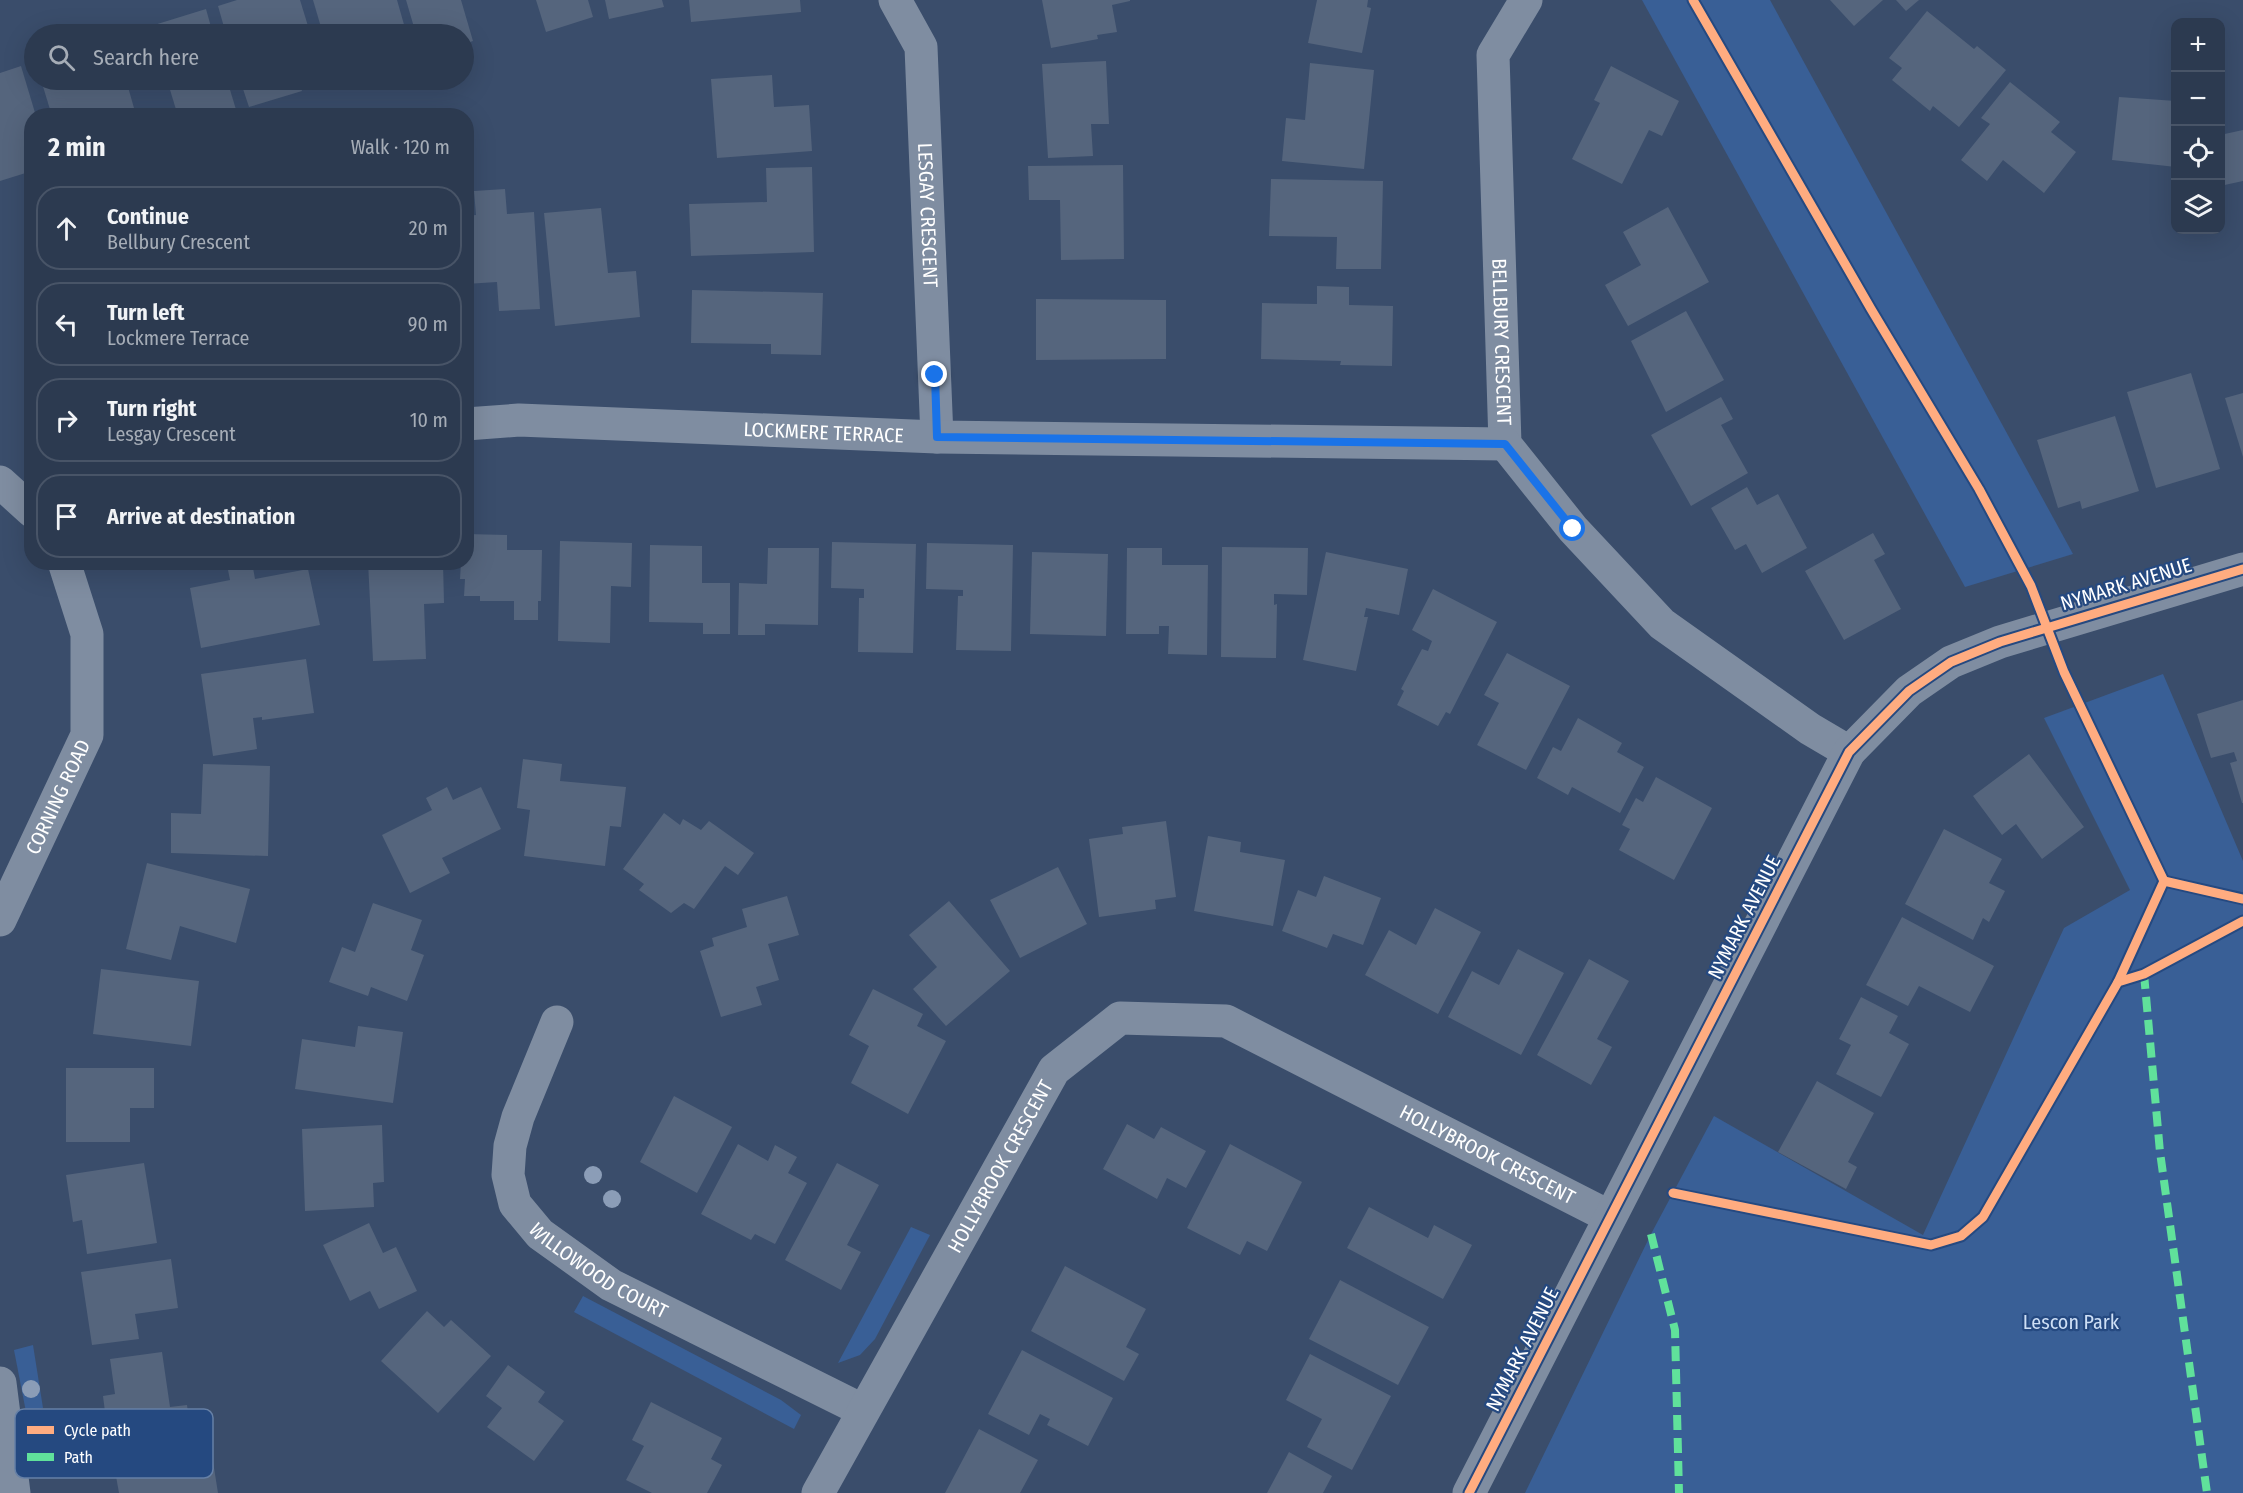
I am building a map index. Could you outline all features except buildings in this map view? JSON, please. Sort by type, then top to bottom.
[{"type":"street","name":"LESGAY CRESCENT","points":[[895,0],[921,46],[937,437]]},
{"type":"street","name":"BELLBURY CRESCENT","points":[[1526,0],[1493,55],[1505,444],[1573,529],[1662,624],[1810,729],[1849,752]]},
{"type":"street","name":"LOCKMERE TERRACE","points":[[474,423],[519,420],[937,437],[1505,444]]},
{"type":"street","points":[[0,482],[24,504]]},
{"type":"street","name":"NYMARK AVENUE","points":[[1469,1493],[1849,752],[1909,691],[1951,662],[2037,630],[2243,568]]},
{"type":"street","name":"CORNING ROAD","points":[[0,920],[87,735],[87,634],[67,570]]},
{"type":"street","name":"HOLLYBROOK CRESCENT","points":[[818,1493],[862,1410],[1054,1070],[1120,1018],[1226,1021],[1610,1217]]},
{"type":"street","name":"WILLOWOOD COURT","points":[[557,1022],[518,1117],[510,1146],[508,1176],[515,1204],[540,1234],[611,1284],[862,1410]]},
{"type":"street","points":[[0,1383],[14,1493]]},
{"type":"green space","points":[[1642,0],[1770,0],[2073,554],[1965,587]]},
{"type":"green space","name":"Lescon Park","points":[[2163,674],[2243,861],[2243,1493],[1525,1493],[1651,1234],[1714,1116],[1923,1235],[2064,928],[2130,890],[2044,718]]},
{"type":"green space","points":[[911,1227],[930,1235],[875,1339],[860,1355],[838,1363]]},
{"type":"green space","points":[[583,1296],[781,1400],[801,1415],[794,1429],[574,1312]]},
{"type":"green space","points":[[33,1345],[43,1408],[25,1409],[14,1350]]},
{"type":"marked path","points":[[2144,974],[2160,1152],[2207,1493]]},
{"type":"marked path","points":[[1651,1234],[1675,1330],[1679,1493]]},
{"type":"cycle path","points":[[1693,0],[1871,309],[1979,489],[2031,586],[2064,672],[2164,881],[2118,982]]},
{"type":"cycle path","points":[[1469,1493],[1849,752],[1909,691],[1951,662],[2000,642],[2243,569]]},
{"type":"cycle path","points":[[2164,881],[2243,899]]},
{"type":"cycle path","points":[[1673,1193],[1931,1245],[1961,1236],[1983,1217],[2118,982],[2144,974],[2243,921]]},
{"type":"route","points":[[935,375],[937,437],[1505,444],[1573,529]]}]
